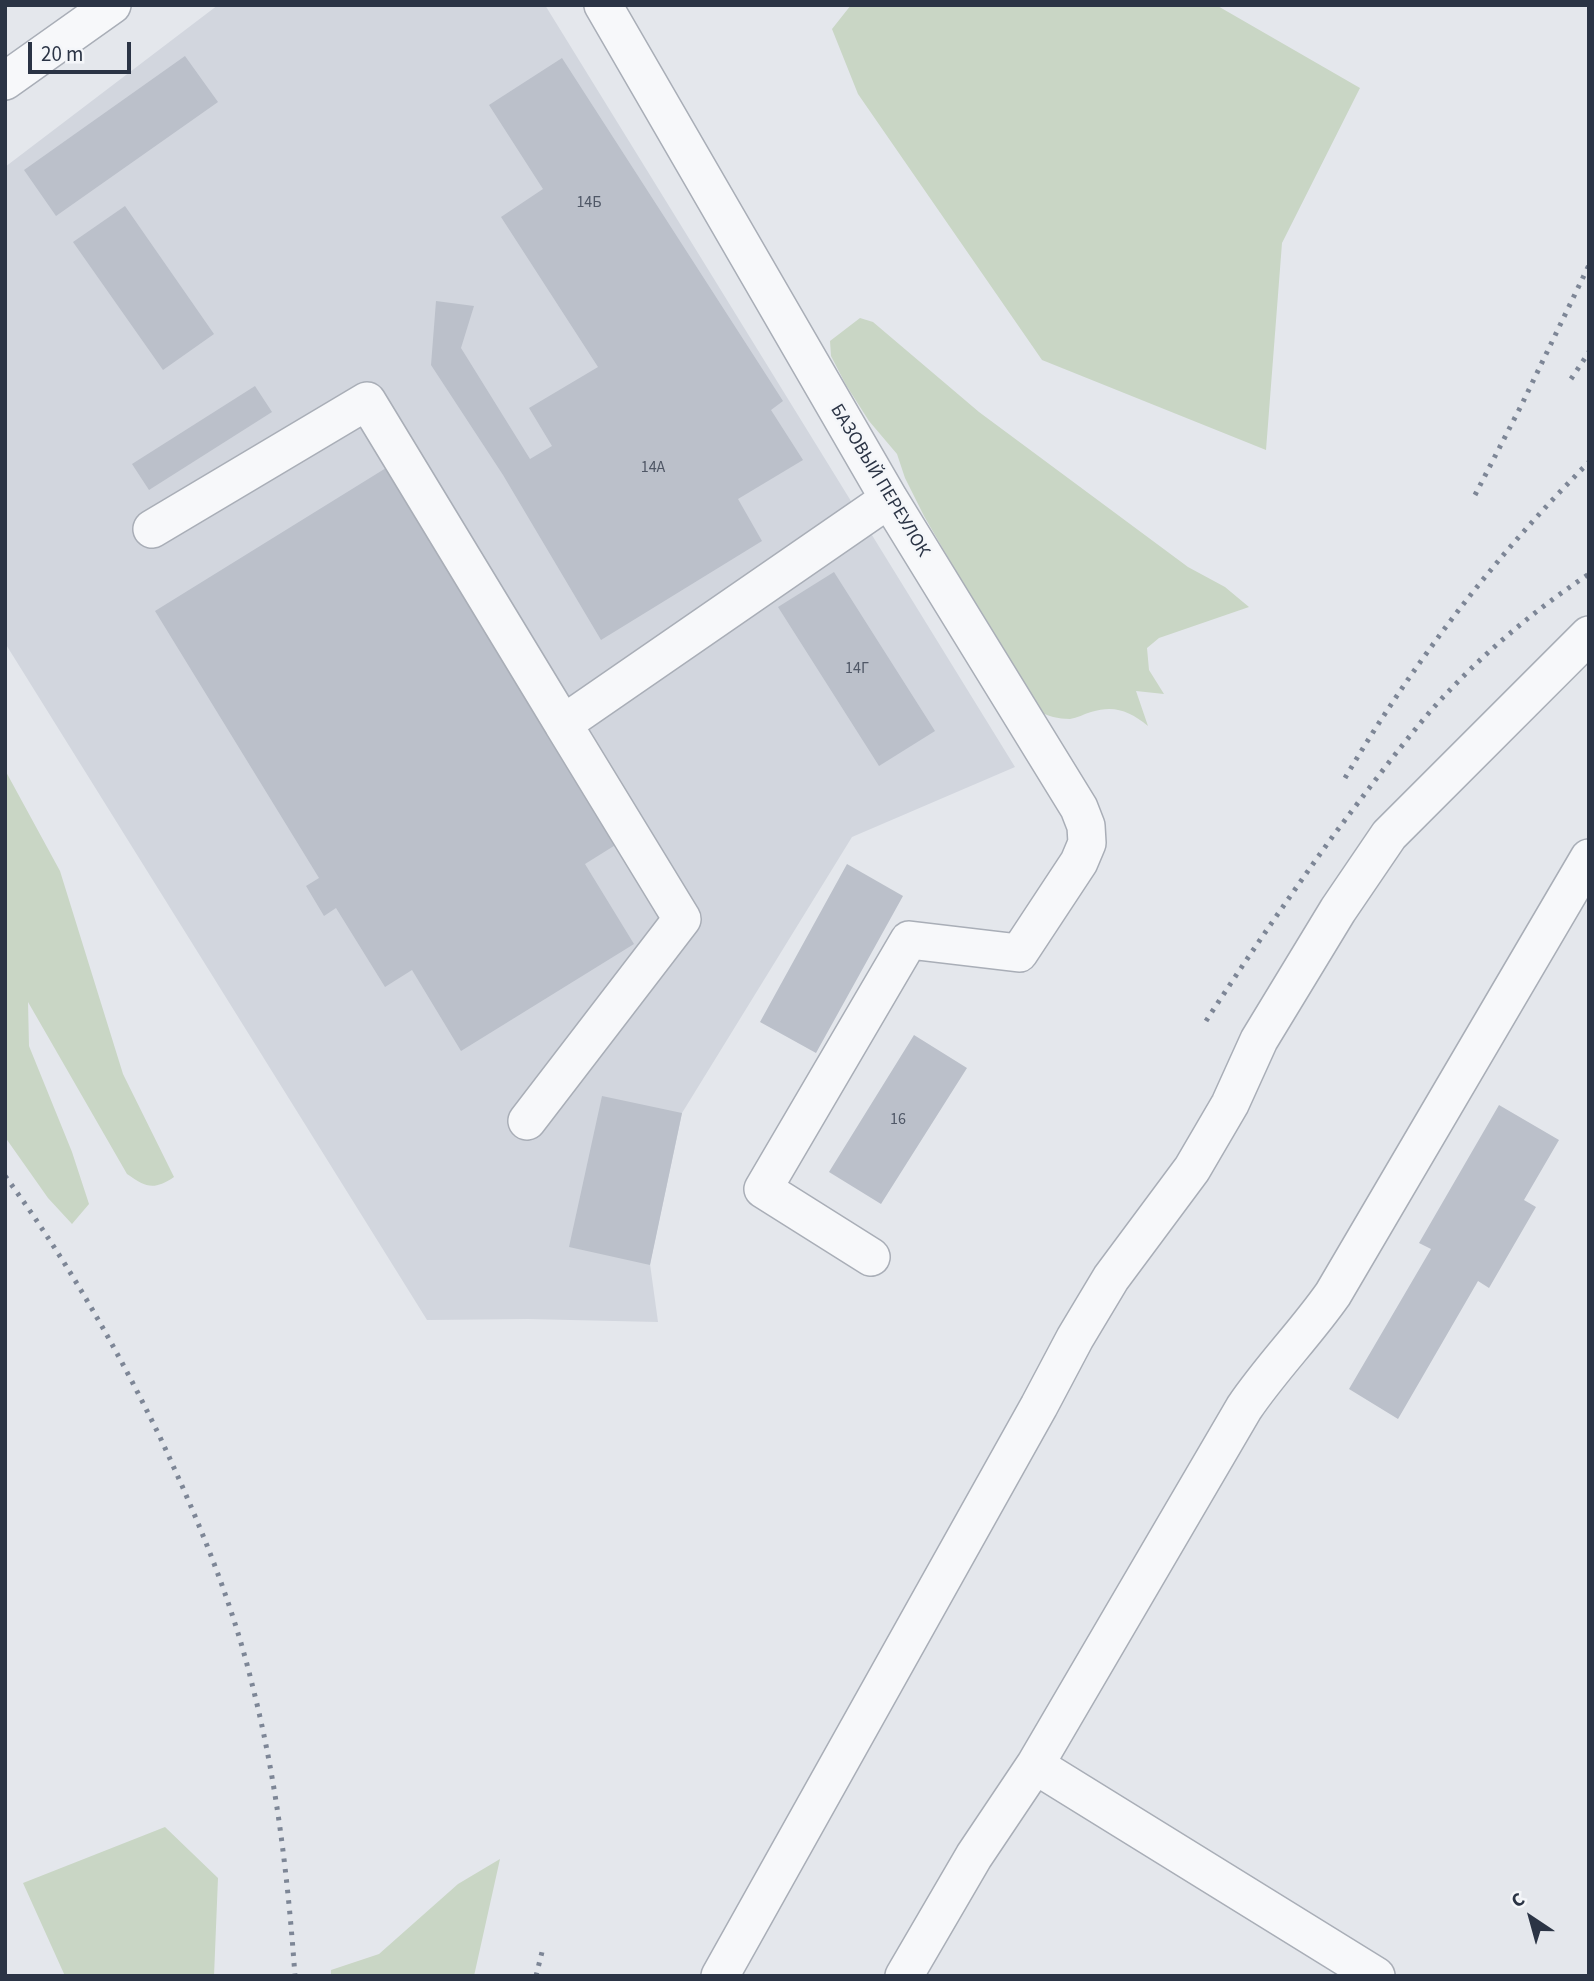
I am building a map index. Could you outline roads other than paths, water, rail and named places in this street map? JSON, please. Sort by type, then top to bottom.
[{"type":"street","points":[[5,81],[113,5]]},
{"type":"street","name":"БАЗОВЫЙ ПЕРЕУЛОК","points":[[603,5],[888,499],[1072,796],[1086,826],[1087,844],[1079,862],[1019,953],[909,940],[763,1189],[871,1256]]},
{"type":"street","points":[[152,529],[367,401],[682,919],[527,1121]]},
{"type":"street","points":[[563,724],[888,499]]},
{"type":"street","points":[[720,1976],[1040,1406],[1075,1338],[1111,1278],[1192,1169],[1230,1104],[1259,1040],[1338,910],[1389,835],[1589,635]]},
{"type":"street","points":[[904,1976],[974,1856],[1035,1765],[1244,1408],[1261,1383],[1312,1325],[1333,1294],[1589,858]]},
{"type":"street","points":[[1035,1765],[1376,1976]]},
{"type":"railway","points":[[1475,495],[1589,265]]},
{"type":"railway","points":[[1571,379],[1589,352]]},
{"type":"railway","points":[[1345,778],[1398,693],[1457,612],[1520,535],[1589,462]]},
{"type":"railway","points":[[1206,1021],[1333,836],[1428,714],[1464,675],[1504,639],[1545,605],[1589,574]]},
{"type":"railway","points":[[5,1176],[68,1270],[125,1368],[173,1466],[224,1591],[244,1655],[269,1759],[285,1867],[295,1976]]},
{"type":"railway","points":[[536,1976],[542,1952]]}]
